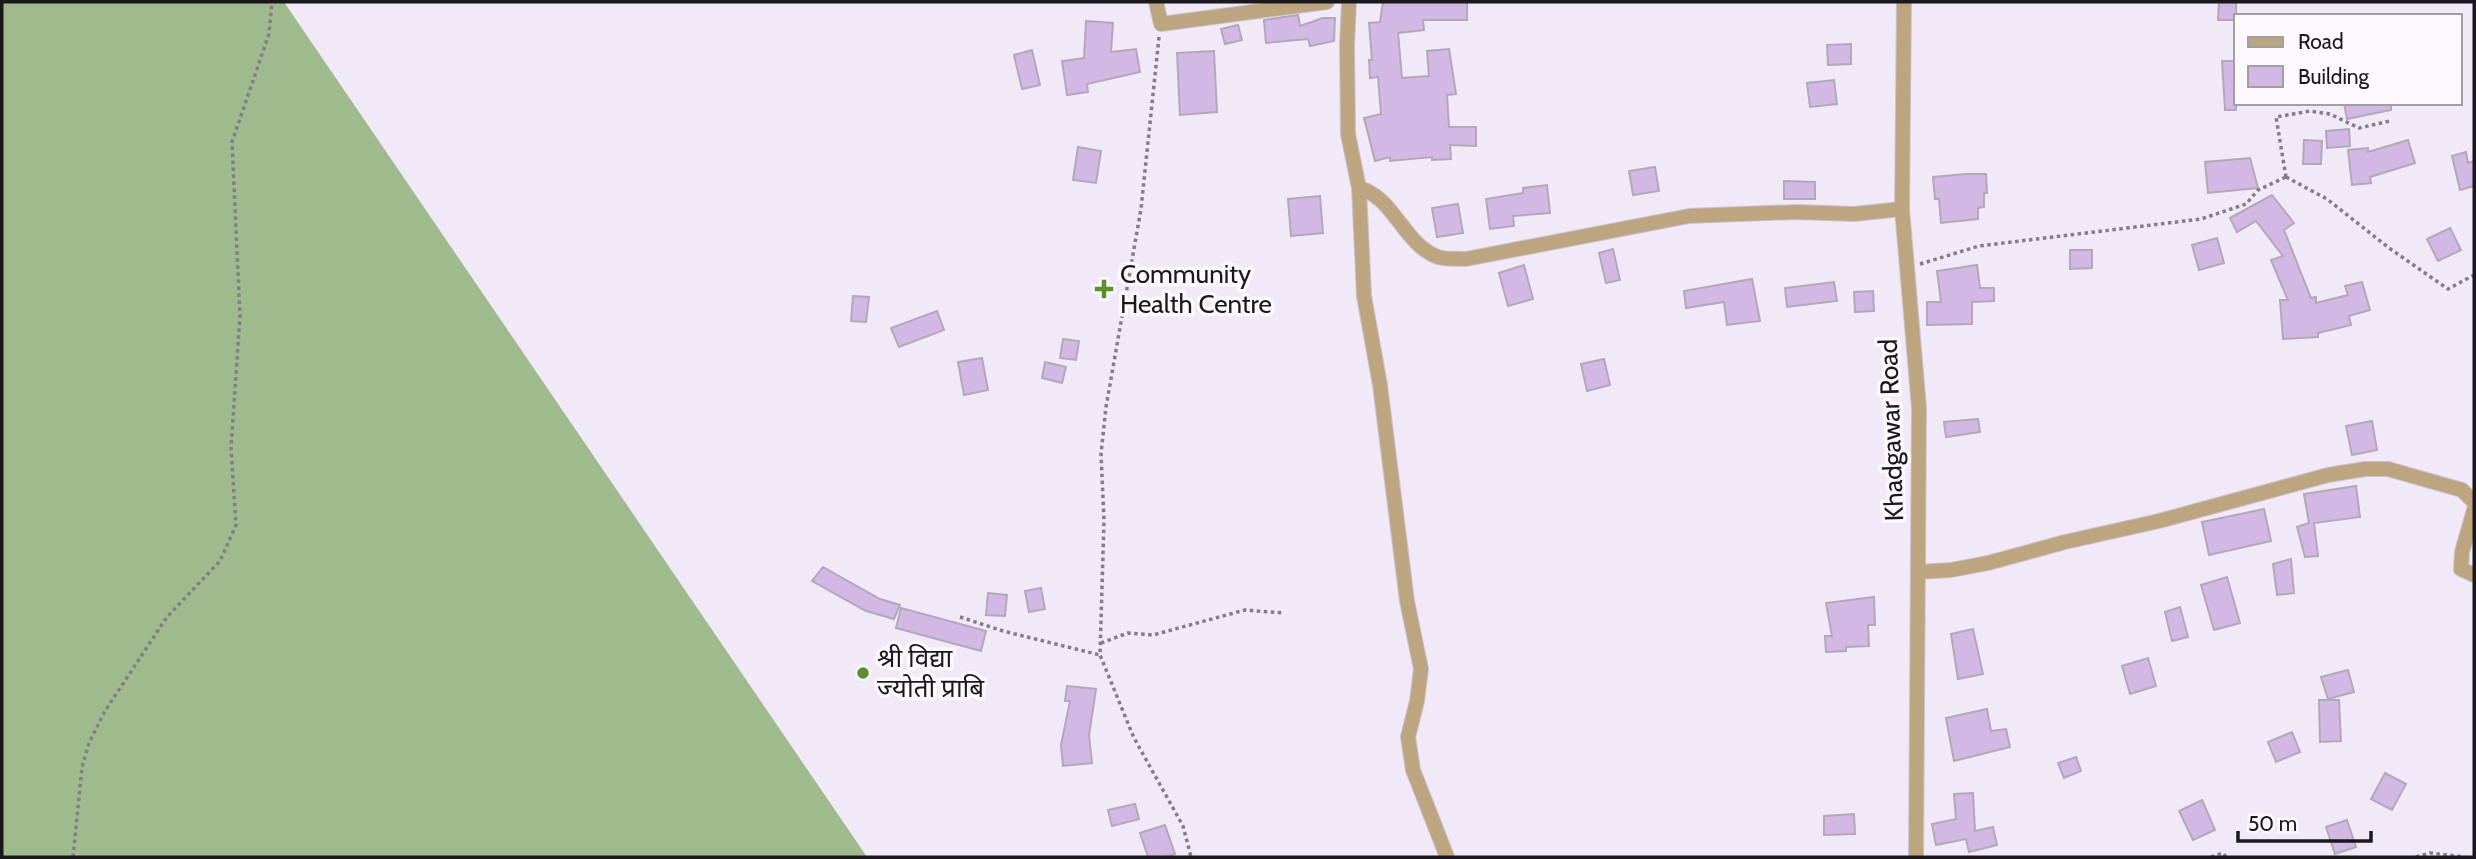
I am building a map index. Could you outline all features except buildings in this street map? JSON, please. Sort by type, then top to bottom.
[{"type":"street","points":[[1156,2],[1161,24],[1327,2]]},
{"type":"street","points":[[1349,2],[1348,134],[1359,188],[1364,296],[1380,385],[1407,601],[1422,669],[1408,737],[1413,770],[1447,857]]},
{"type":"street","name":"Khadgawar Road","points":[[1904,2],[1902,209],[1919,408],[1916,857]]},
{"type":"street","points":[[1359,188],[1367,190],[1385,206],[1425,250],[1440,258],[1466,258],[1689,216],[1796,212],[1854,214],[1902,209]]},
{"type":"street","points":[[1919,572],[1951,570],[1988,563],[2065,542],[2160,521],[2328,475],[2365,469],[2388,469],[2462,490],[2474,502]]},
{"type":"street","points":[[2474,509],[2462,552],[2461,569],[2474,575]]},
{"type":"path","points":[[73,857],[82,767],[89,743],[105,710],[167,617],[220,561],[236,525],[232,448],[240,316],[232,142],[269,34],[272,2]]},
{"type":"path","points":[[1161,24],[1141,209],[1106,407],[1101,454],[1104,520],[1100,655],[1134,738],[1183,826],[1191,857]]},
{"type":"path","points":[[2286,177],[2276,117],[2310,111],[2330,114],[2359,128],[2390,121]]},
{"type":"path","points":[[1909,267],[1979,246],[2201,219],[2246,204],[2258,190],[2286,177]]},
{"type":"path","points":[[2286,177],[2327,199],[2389,248],[2448,289],[2474,275]]},
{"type":"path","points":[[1101,643],[1128,633],[1153,635],[1245,610],[1283,613]]},
{"type":"path","points":[[960,617],[1003,631],[1100,655]]},
{"type":"path","points":[[2211,857],[2223,853],[2226,857]]},
{"type":"path","points":[[2416,857],[2430,853],[2465,857]]},
{"type":"green space","points":[[2,2],[284,2],[867,857],[2,857]]},
{"type":"place","name":"Community Health Centre","points":[[1104,289]]},
{"type":"place","name":"श्री विद्या ज्योती प्राबि","points":[[863,673]]}]
